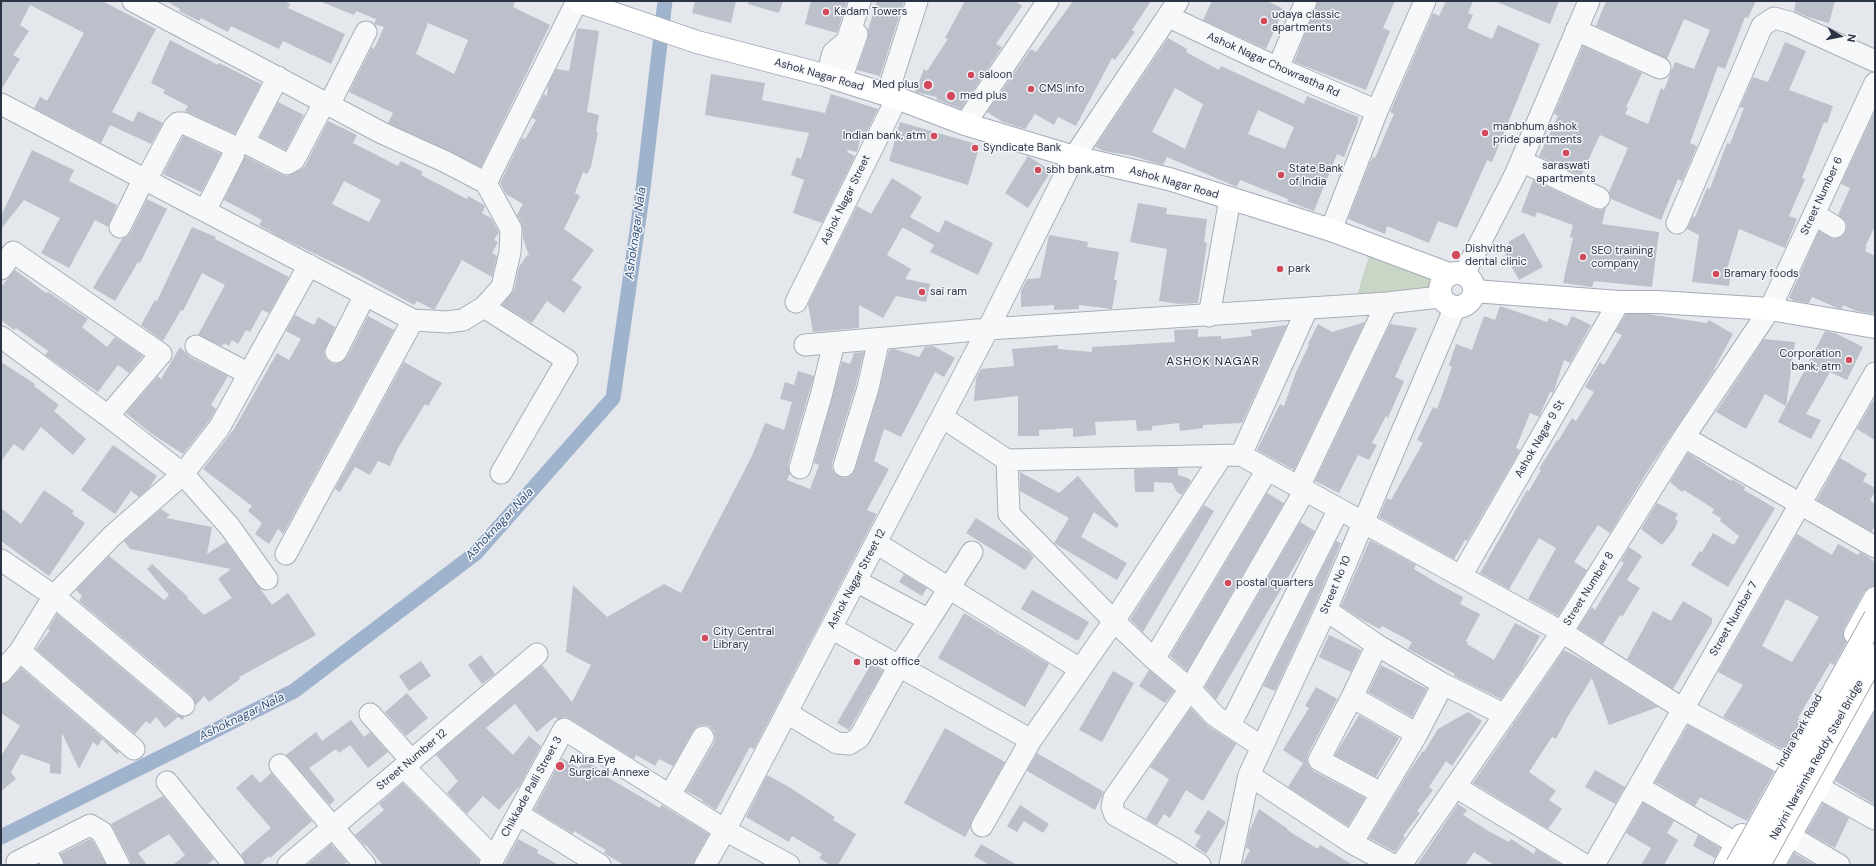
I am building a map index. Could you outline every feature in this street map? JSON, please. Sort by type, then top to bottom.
[{"type":"main road","name":"Ashok Nagar Road","points":[[577,1],[697,42],[834,78],[892,97],[965,124],[1074,157],[1169,179],[1331,230],[1462,280],[1619,302],[1658,302],[1770,309],[1875,327]]},
{"type":"main road","points":[[1442,280],[1462,280],[1470,301],[1466,305],[1447,302],[1439,288],[1442,280]]},
{"type":"main road","name":"Indira Park Road","points":[[1725,865],[1737,855],[1782,763],[1875,598]]},
{"type":"main road","name":"Nayini Narsimha Reddy Steel Bridge","points":[[1737,855],[1875,617]]},
{"type":"main road","points":[[1849,644],[1875,659]]},
{"type":"main road","name":"Nayini Narsimha Reddy Steel Bridge","points":[[1759,865],[1875,655]]},
{"type":"main road","points":[[1774,865],[1875,686]]},
{"type":"street","points":[[1,104],[413,320],[447,322],[463,320],[484,307],[502,287],[510,252],[511,229],[486,183],[446,162],[382,133],[328,102],[134,1]]},
{"type":"street","points":[[486,183],[577,1]]},
{"type":"street","points":[[834,78],[833,53],[847,41],[860,1]]},
{"type":"street","points":[[834,78],[868,1]]},
{"type":"street","name":"Ashok Nagar Street","points":[[796,302],[892,97],[917,1]]},
{"type":"street","points":[[965,124],[1048,1]]},
{"type":"street","points":[[1278,68],[1306,1]]},
{"type":"street","points":[[1331,230],[1377,111],[1425,1]]},
{"type":"street","points":[[1462,280],[1521,161],[1589,1]]},
{"type":"street","name":"Ashok Nagar Chowrastha Rd","points":[[1174,9],[1278,68],[1377,111]]},
{"type":"street","name":"Ashok Nagar Street 12","points":[[705,865],[787,713],[988,329],[1074,157],[1174,9]]},
{"type":"street","points":[[1677,223],[1762,26],[1774,18],[1789,22],[1875,61]]},
{"type":"street","points":[[1576,30],[1660,68]]},
{"type":"street","points":[[278,77],[246,138],[250,145],[287,164],[294,160],[366,32]]},
{"type":"street","name":"Street Number 6","points":[[1770,309],[1875,82]]},
{"type":"street","points":[[120,227],[174,127],[183,123],[233,146],[234,154],[205,211]]},
{"type":"street","points":[[1521,161],[1599,198]]},
{"type":"street","points":[[1209,316],[1230,199]]},
{"type":"street","points":[[1814,214],[1835,227]]},
{"type":"street","points":[[1,269],[13,252],[161,354],[108,416]]},
{"type":"street","points":[[1,673],[20,651],[54,596],[112,536],[183,474],[220,428],[309,265]]},
{"type":"street","points":[[336,352],[365,295]]},
{"type":"street","points":[[805,345],[988,329],[1209,316],[1387,303],[1447,302]]},
{"type":"street","name":"Street No 10","points":[[1230,865],[1249,775],[1326,610],[1363,522],[1447,302]]},
{"type":"street","name":"Ashok Nagar 9 St","points":[[1461,576],[1619,302]]},
{"type":"street","points":[[1200,865],[1115,815],[1112,807],[1114,798],[1190,689],[1302,489],[1387,303]]},
{"type":"street","points":[[484,307],[567,360],[500,473]]},
{"type":"street","points":[[982,826],[1030,740],[1231,456],[1307,309]]},
{"type":"street","name":"Street Number 8","points":[[1401,865],[1562,632],[1684,437],[1770,309]]},
{"type":"street","points":[[286,554],[413,320]]},
{"type":"street","points":[[1,337],[108,416],[183,474],[230,527],[267,579]]},
{"type":"street","points":[[844,466],[868,388],[879,339]]},
{"type":"street","points":[[800,468],[821,396],[834,343]]},
{"type":"street","points":[[196,346],[249,374]]},
{"type":"street","name":"Street Number 7","points":[[1594,865],[1875,373]]},
{"type":"street","points":[[942,417],[1007,460],[1231,456],[1267,470],[1562,632],[1683,708],[1782,763]]},
{"type":"street","points":[[1684,437],[1875,547]]},
{"type":"street","points":[[1007,460],[1010,514],[1114,621],[1154,659],[1190,689],[1215,716],[1262,747]]},
{"type":"street","points":[[1154,659],[1267,470]]},
{"type":"street","points":[[1230,725],[1338,509]]},
{"type":"street","points":[[876,543],[1080,669]]},
{"type":"street","points":[[787,713],[837,743],[849,744],[859,738],[899,666],[929,620],[948,587],[972,552]]},
{"type":"street","points":[[1,560],[54,596],[184,705]]},
{"type":"street","points":[[856,581],[929,620]]},
{"type":"street","points":[[1326,610],[1377,644],[1443,684],[1505,715]]},
{"type":"street","points":[[831,628],[1030,740]]},
{"type":"street","points":[[1377,644],[1352,697],[1319,760],[1381,793]]},
{"type":"street","points":[[20,651],[134,748]]},
{"type":"street","name":"Street Number 12","points":[[288,865],[537,654]]},
{"type":"street","points":[[1352,843],[1417,734],[1443,684]]},
{"type":"street","points":[[1352,697],[1417,734]]},
{"type":"street","points":[[370,714],[407,764],[492,862]]},
{"type":"street","name":"Chikkade Palli Street 3","points":[[492,862],[564,729],[725,830],[789,865]]},
{"type":"street","points":[[670,795],[703,737]]},
{"type":"street","points":[[280,765],[365,865]]},
{"type":"street","points":[[1249,775],[1352,843],[1393,865]]},
{"type":"street","points":[[167,782],[234,865]]},
{"type":"street","points":[[1456,787],[1585,865]]},
{"type":"street","points":[[1639,787],[1737,855]]},
{"type":"street","points":[[1818,787],[1875,819]]},
{"type":"street","points":[[518,814],[600,865]]},
{"type":"street","points":[[20,865],[18,862],[48,857],[90,825],[102,832],[119,865]]},
{"type":"street","points":[[1790,836],[1839,865]]},
{"type":"green space","points":[[1369,256],[1438,275],[1429,293],[1357,295]]},
{"type":"building","points":[[1,1],[102,1],[156,29],[112,112],[133,122],[138,111],[163,123],[151,144],[110,125],[101,143],[34,108],[40,97],[47,101],[84,33],[30,5],[20,25],[29,31],[13,55],[20,59],[1,90]]},
{"type":"building","points":[[166,1],[284,1],[290,4],[288,8],[345,34],[331,64],[283,41],[279,49],[231,26],[228,32],[201,18],[199,21],[179,11],[180,9]]},
{"type":"building","points":[[319,1],[515,1],[513,7],[550,25],[481,167],[388,123],[393,113],[349,92],[372,47],[374,49],[384,27],[374,24],[376,19],[356,11],[354,15]],"holes":[[[428,23],[468,40],[454,74],[416,54]]]},
{"type":"building","points":[[695,1],[736,1],[731,23],[692,13]]},
{"type":"building","points":[[748,1],[783,1],[779,13],[748,4]]},
{"type":"building","name":"Kadam Towers","points":[[811,1],[847,1],[837,33],[805,24]]},
{"type":"building","points":[[877,1],[904,1],[880,76],[857,70],[868,38],[868,30]]},
{"type":"building","points":[[965,1],[1015,1],[1022,6],[996,44],[1002,47],[961,109],[936,99],[937,97],[915,92],[924,69],[927,71],[948,39],[945,38]]},
{"type":"building","points":[[1073,1],[1151,1],[1132,30],[1135,32],[1115,60],[1112,58],[1076,126],[1058,117],[1054,125],[1035,114],[1025,129],[1003,122],[987,112],[1031,49],[1036,52]]},
{"type":"building","points":[[1212,1],[1267,1],[1284,9],[1266,49],[1203,20]]},
{"type":"building","points":[[1318,1],[1395,1],[1383,28],[1390,31],[1366,90],[1294,62]]},
{"type":"building","points":[[1446,1],[1473,1],[1468,13],[1473,15],[1467,28],[1492,39],[1498,25],[1540,44],[1492,162],[1487,160],[1457,228],[1438,221],[1429,243],[1387,226],[1385,234],[1348,219],[1369,165],[1373,157],[1375,158],[1394,114],[1390,112],[1433,13],[1439,16]]},
{"type":"building","points":[[1495,1],[1559,1],[1550,24]]},
{"type":"building","points":[[1606,1],[1756,1],[1748,18],[1745,17],[1725,69],[1718,66],[1690,143],[1697,146],[1682,181],[1678,179],[1661,220],[1611,199],[1609,192],[1628,148],[1600,135],[1581,176],[1539,156],[1558,116],[1554,114],[1583,46],[1642,73],[1626,107],[1628,108],[1625,114],[1648,124],[1661,88],[1664,90],[1675,62],[1694,69],[1710,30],[1684,19],[1667,59],[1596,26]]},
{"type":"building","points":[[1796,1],[1835,1],[1829,23],[1794,11]]},
{"type":"building","points":[[577,28],[599,31],[587,112],[599,115],[596,131],[598,132],[591,167],[587,174],[583,172],[575,193],[580,196],[564,229],[594,250],[572,280],[582,287],[564,313],[547,301],[532,323],[502,305],[514,290],[519,267],[527,255],[529,256],[523,238],[522,224],[517,215],[523,204],[506,194],[500,183],[522,138],[525,139],[536,120],[532,118],[544,94],[547,96],[548,85],[556,69],[569,71]]},
{"type":"building","points":[[1168,38],[1187,49],[1186,52],[1219,70],[1221,66],[1304,104],[1307,96],[1358,117],[1358,122],[1344,157],[1337,154],[1314,211],[1287,201],[1288,199],[1240,180],[1237,187],[1167,157],[1163,165],[1133,156],[1104,151],[1095,147]],"holes":[[[1175,88],[1203,104],[1185,149],[1152,132]],[[1258,110],[1294,127],[1285,149],[1248,134]]]},
{"type":"building","points":[[170,40],[218,65],[219,63],[261,84],[235,134],[185,111],[188,106],[163,93],[165,90],[151,83]]},
{"type":"building","points":[[1785,42],[1806,51],[1789,90],[1833,106],[1827,123],[1824,122],[1802,178],[1805,179],[1789,216],[1797,219],[1785,248],[1739,229],[1726,272],[1731,272],[1729,286],[1692,282],[1699,235],[1687,229],[1693,216],[1695,217],[1707,188],[1710,189],[1727,143],[1730,144],[1744,108],[1740,107],[1753,77],[1768,82]]},
{"type":"building","points":[[711,74],[765,83],[762,100],[825,113],[831,94],[878,109],[862,141],[860,140],[857,152],[848,150],[847,152],[855,156],[822,223],[793,213],[804,180],[791,175],[797,157],[801,159],[809,133],[705,115]]},
{"type":"building","points":[[278,102],[304,115],[286,150],[260,137]]},
{"type":"building","points":[[1875,111],[1875,226],[1865,247],[1867,247],[1865,251],[1875,256],[1875,310],[1873,314],[1856,311],[1843,305],[1842,309],[1837,308],[1812,297],[1809,303],[1795,301],[1789,298],[1819,231],[1834,239],[1841,237],[1845,233],[1847,227],[1846,222],[1838,215],[1850,188],[1841,184]]},
{"type":"building","points":[[328,121],[357,135],[353,143],[398,166],[401,161],[423,172],[421,175],[467,199],[468,196],[484,205],[485,207],[482,213],[491,218],[499,232],[494,240],[498,242],[492,253],[497,256],[492,277],[462,260],[435,309],[432,309],[417,301],[414,305],[359,275],[280,237],[259,225],[262,220],[224,200],[245,156],[282,175],[288,176],[305,166]],"holes":[[[344,181],[381,200],[369,222],[332,204]]]},
{"type":"building","points":[[900,122],[980,145],[968,185],[889,161]]},
{"type":"building","points":[[183,136],[221,154],[201,192],[163,174]]},
{"type":"building","points":[[32,150],[74,170],[69,181],[117,205],[108,227],[95,220],[69,268],[41,253],[60,218],[24,200],[1,229],[1,216]]},
{"type":"building","points":[[1028,156],[1051,171],[1028,208],[1005,193]]},
{"type":"building","points":[[892,178],[922,197],[910,217],[939,233],[945,220],[993,243],[978,275],[930,252],[934,245],[902,228],[887,255],[911,269],[905,279],[930,284],[926,302],[896,296],[883,318],[859,305],[859,328],[813,332],[808,304],[857,206],[871,214]]},
{"type":"building","points":[[1533,180],[1594,209],[1600,210],[1606,208],[1602,224],[1659,232],[1652,287],[1594,281],[1592,287],[1563,283],[1573,238],[1570,237],[1573,225],[1537,212],[1535,217],[1521,212]]},
{"type":"building","points":[[147,199],[167,209],[140,263],[138,262],[115,301],[93,288],[122,239],[127,237],[131,232]]},
{"type":"building","points":[[1138,203],[1167,208],[1166,214],[1207,219],[1204,242],[1207,243],[1198,303],[1180,304],[1159,301],[1167,249],[1130,242]]},
{"type":"building","points":[[192,227],[216,237],[215,239],[289,277],[269,313],[262,310],[250,332],[246,330],[238,344],[232,340],[229,346],[224,343],[222,346],[198,335],[225,285],[202,273],[183,311],[181,310],[163,341],[141,325],[155,300],[157,301]]},
{"type":"building","points":[[1524,233],[1543,267],[1519,280],[1503,251],[1511,247],[1508,242]]},
{"type":"building","points":[[1049,235],[1088,242],[1087,247],[1119,252],[1114,280],[1117,280],[1112,309],[1079,305],[1079,309],[1054,310],[1054,305],[1021,307],[1021,291],[1027,279],[1040,278]]},
{"type":"building","points":[[15,270],[46,293],[48,292],[88,319],[82,327],[107,347],[115,337],[143,356],[129,373],[118,365],[98,392],[45,355],[48,351],[16,328],[14,330],[1,320],[1,287]]},
{"type":"building","points":[[1500,306],[1547,322],[1549,318],[1567,326],[1572,316],[1591,325],[1570,363],[1564,360],[1553,393],[1550,392],[1539,417],[1530,413],[1516,448],[1520,450],[1467,541],[1465,540],[1454,559],[1379,517],[1387,498],[1391,500],[1423,443],[1417,440],[1433,407],[1437,409],[1452,367],[1449,365],[1456,344],[1472,350],[1484,316],[1495,320]]},
{"type":"building","points":[[1626,314],[1648,314],[1707,323],[1709,320],[1733,334],[1715,369],[1650,467],[1610,533],[1598,525],[1574,562],[1587,570],[1558,616],[1528,599],[1556,548],[1539,538],[1509,589],[1480,573],[1527,490],[1529,491],[1541,470],[1539,469],[1557,440],[1558,441],[1572,418],[1576,421],[1594,392],[1585,387],[1600,362],[1604,365],[1622,335],[1615,332]]},
{"type":"building","points":[[295,315],[314,325],[318,317],[335,327],[324,352],[326,359],[331,363],[336,364],[342,362],[347,357],[368,316],[394,330],[283,534],[278,529],[269,544],[255,534],[262,523],[248,511],[252,506],[203,469],[234,429],[277,353],[289,360],[301,339],[286,331]]},
{"type":"building","points":[[1365,322],[1294,470],[1257,450],[1280,404],[1284,406],[1296,372],[1318,324],[1332,332]]},
{"type":"building","points":[[1390,324],[1417,328],[1395,377],[1404,381],[1388,418],[1386,416],[1372,443],[1377,445],[1369,460],[1358,455],[1339,493],[1315,481]]},
{"type":"building","points":[[1287,325],[1242,423],[1203,425],[1203,428],[1180,431],[1179,423],[1152,426],[1152,430],[1137,431],[1136,420],[1095,422],[1096,435],[1073,437],[1073,428],[1039,430],[1039,436],[1018,436],[1018,396],[974,401],[976,378],[981,369],[1014,366],[1012,349],[1058,345],[1058,349],[1092,352],[1092,347],[1175,342],[1174,330],[1198,329],[1198,337],[1221,336],[1221,339],[1252,336],[1251,330]]},
{"type":"building","points":[[1825,331],[1835,333],[1863,347],[1847,380],[1830,372],[1806,414],[1821,420],[1811,439],[1778,422]]},
{"type":"building","points":[[1764,339],[1795,342],[1786,406],[1765,394],[1746,429],[1716,412]]},
{"type":"building","points":[[933,346],[955,358],[944,377],[935,372],[901,437],[884,429],[874,461],[889,469],[867,510],[877,514],[754,749],[750,747],[716,810],[702,801],[703,800],[686,791],[714,743],[714,731],[709,726],[697,726],[673,766],[659,759],[655,766],[636,755],[634,759],[565,717],[558,719],[555,717],[537,732],[515,704],[486,728],[513,755],[529,736],[541,746],[520,785],[499,810],[483,796],[467,814],[447,793],[458,781],[436,755],[542,665],[572,702],[591,665],[566,652],[573,585],[607,617],[664,584],[681,593],[752,456],[765,423],[784,430],[792,402],[780,399],[785,382],[794,385],[798,371],[814,376],[788,465],[790,473],[787,480],[810,489],[819,465],[814,463],[842,361],[850,364],[854,353],[864,352],[856,385],[832,463],[832,469],[835,474],[846,478],[852,475],[855,470],[879,391],[889,350],[894,349],[919,357],[925,347]]},
{"type":"building","points":[[180,347],[190,357],[228,376],[211,405],[216,409],[209,421],[183,454],[152,434],[126,413],[158,376],[161,379]]},
{"type":"building","points":[[1,362],[35,384],[34,386],[59,405],[54,411],[86,439],[73,455],[41,427],[23,451],[14,444],[1,461]]},
{"type":"building","points":[[404,362],[442,383],[428,406],[425,404],[398,448],[390,466],[378,461],[370,475],[355,467],[340,492],[335,489]]},
{"type":"building","points":[[1873,401],[1875,402],[1875,440],[1857,429]]},
{"type":"building","points":[[113,445],[157,476],[149,488],[139,497],[131,491],[115,514],[81,490]]},
{"type":"building","points":[[1688,453],[1731,481],[1732,479],[1745,487],[1744,490],[1775,508],[1728,587],[1691,565],[1700,551],[1702,552],[1713,533],[1734,545],[1739,536],[1720,521],[1721,518],[1712,513],[1714,509],[1684,490],[1682,492],[1670,482]]},
{"type":"building","points":[[1840,458],[1867,474],[1863,481],[1875,488],[1875,492],[1870,500],[1875,504],[1875,523],[1872,532],[1817,500]]},
{"type":"building","points":[[1178,468],[1178,475],[1188,478],[1191,481],[1182,495],[1177,492],[1172,483],[1154,482],[1154,492],[1135,492],[1134,469]]},
{"type":"building","points":[[1020,472],[1059,493],[1078,476],[1119,525],[1116,528],[1094,512],[1081,537],[1127,563],[1117,580],[1054,543],[1069,518],[1020,491]]},
{"type":"building","points":[[44,490],[74,511],[72,514],[85,523],[49,576],[1,541],[1,508],[21,524]]},
{"type":"building","name":"postal quarters","points":[[1267,493],[1284,503],[1187,671],[1170,656]]},
{"type":"building","points":[[1657,503],[1678,514],[1675,519],[1678,521],[1674,530],[1662,545],[1641,529]]},
{"type":"building","points":[[1204,505],[1214,511],[1143,632],[1130,619]]},
{"type":"building","points":[[161,509],[170,515],[166,518],[212,527],[207,554],[226,542],[272,605],[288,593],[316,635],[239,677],[240,679],[209,702],[204,696],[196,705],[192,696],[79,601],[82,596],[76,590],[109,556],[164,600],[169,595],[147,569],[152,564],[188,597],[187,598],[204,615],[232,598],[218,579],[231,569],[130,549],[124,541]]},
{"type":"building","points":[[976,518],[1028,551],[1034,557],[1025,570],[966,533]]},
{"type":"building","points":[[1300,522],[1315,531],[1216,700],[1205,687]]},
{"type":"building","points":[[1797,534],[1832,555],[1838,544],[1858,555],[1860,552],[1875,562],[1875,586],[1869,587],[1864,592],[1844,628],[1843,635],[1846,642],[1845,645],[1834,665],[1830,663],[1798,718],[1803,721],[1786,751],[1723,717],[1743,685],[1718,672]],"holes":[[[1786,599],[1819,617],[1792,662],[1762,646]]]},
{"type":"building","points":[[1370,540],[1416,565],[1414,569],[1463,597],[1460,604],[1480,614],[1466,641],[1468,642],[1467,644],[1494,660],[1515,623],[1540,636],[1522,669],[1501,699],[1454,676],[1455,674],[1408,649],[1412,642],[1382,626],[1380,629],[1341,606]]},
{"type":"building","points":[[1336,541],[1341,543],[1315,605],[1275,691],[1263,686]]},
{"type":"building","points":[[1629,547],[1642,556],[1627,580],[1640,588],[1622,617],[1620,615],[1603,644],[1578,628],[1592,607],[1595,610],[1624,563],[1621,561]]},
{"type":"building","points":[[904,574],[927,588],[922,596],[899,582]]},
{"type":"building","points":[[1032,590],[1089,622],[1078,641],[1021,609]]},
{"type":"building","points":[[1683,601],[1712,618],[1712,623],[1673,689],[1627,659],[1653,611],[1671,621]]},
{"type":"building","points":[[964,613],[1049,664],[1025,707],[938,658]]},
{"type":"building","points":[[57,614],[176,714],[185,717],[182,720],[178,717],[165,728],[156,717],[150,724],[146,721],[135,734],[36,649],[50,630],[48,629]]},
{"type":"building","points":[[1329,635],[1361,650],[1351,672],[1319,657]]},
{"type":"building","points":[[1564,650],[1590,664],[1658,707],[1609,725],[1592,678],[1568,716],[1556,739],[1552,737],[1529,772],[1556,791],[1549,800],[1562,809],[1548,829],[1473,783]]},
{"type":"building","points":[[481,655],[495,674],[482,684],[468,665]]},
{"type":"building","points":[[421,661],[431,676],[409,691],[399,676]]},
{"type":"building","points":[[871,664],[883,671],[849,730],[837,723]]},
{"type":"building","points":[[1381,665],[1427,689],[1412,717],[1368,692]]},
{"type":"building","points":[[21,668],[119,752],[117,754],[102,739],[98,746],[93,742],[79,769],[62,733],[61,774],[50,773],[50,764],[21,754],[11,772],[16,779],[1,791],[1,756],[20,726],[1,713],[1,685],[10,681]]},
{"type":"building","points":[[1149,670],[1174,691],[1165,703],[1139,686]]},
{"type":"building","points":[[1113,671],[1134,683],[1102,742],[1079,730]]},
{"type":"building","points":[[1316,687],[1337,699],[1308,754],[1307,761],[1309,767],[1313,771],[1365,798],[1348,826],[1288,787],[1303,763],[1283,750],[1309,708],[1305,706]]},
{"type":"building","points":[[407,693],[428,718],[406,736],[385,712]]},
{"type":"building","points":[[1191,708],[1208,726],[1236,744],[1203,801],[1186,790],[1170,818],[1164,814],[1157,825],[1146,819],[1169,779],[1150,767]]},
{"type":"building","points":[[1875,711],[1875,805],[1835,781]]},
{"type":"building","points":[[1468,712],[1482,721],[1452,766],[1446,761],[1429,787],[1433,790],[1417,811],[1420,813],[1403,836],[1405,837],[1395,852],[1369,838],[1408,773],[1423,751],[1424,752],[1438,729]]},
{"type":"building","points":[[1359,715],[1399,738],[1376,777],[1335,755]]},
{"type":"building","points":[[351,720],[364,737],[370,732],[388,752],[368,768],[350,745],[339,753],[336,749],[309,768],[335,800],[330,805],[286,755],[316,732],[322,741]]},
{"type":"building","points":[[1688,725],[1774,772],[1747,821],[1700,797],[1695,806],[1655,782]]},
{"type":"building","points":[[945,728],[1005,762],[972,820],[965,837],[904,803]]},
{"type":"building","points":[[1037,753],[1104,792],[1095,810],[1027,771]]},
{"type":"building","points":[[562,758],[579,768],[584,760],[606,773],[605,776],[660,808],[662,805],[709,834],[693,865],[624,865],[604,853],[606,850],[574,831],[573,834],[534,810]]},
{"type":"building","points":[[1595,770],[1625,787],[1615,804],[1585,787]]},
{"type":"building","points":[[271,773],[312,821],[270,858],[269,856],[259,865],[246,865],[241,854],[271,828],[236,788],[252,774],[260,783]]},
{"type":"building","points":[[767,775],[789,787],[835,817],[833,820],[856,834],[838,865],[830,865],[819,858],[822,854],[792,836],[789,842],[746,817]]},
{"type":"building","points":[[403,783],[479,860],[478,865],[383,865],[366,845],[365,846],[355,835],[384,810],[379,804]]},
{"type":"building","points":[[163,796],[214,859],[207,865],[173,865],[185,855],[169,834],[138,853],[147,865],[131,865],[130,860],[111,824]]},
{"type":"building","points":[[1643,803],[1674,821],[1667,833],[1678,840],[1664,865],[1641,865],[1651,848],[1626,833]]},
{"type":"building","points":[[1823,803],[1849,818],[1835,848],[1806,832]]},
{"type":"building","points":[[1458,804],[1467,810],[1463,815],[1490,832],[1509,842],[1511,839],[1534,854],[1536,849],[1562,865],[1494,865],[1474,852],[1465,865],[1417,865]]},
{"type":"building","points":[[1020,805],[1049,824],[1043,833],[1024,821],[1017,832],[1007,826]]},
{"type":"building","points":[[1259,809],[1288,829],[1287,830],[1318,849],[1320,845],[1353,865],[1242,865],[1250,850],[1246,847],[1249,832]]},
{"type":"building","points":[[1208,810],[1226,822],[1206,854],[1195,846],[1201,836],[1194,832]]},
{"type":"building","points":[[1698,835],[1720,848],[1715,858],[1693,846]]},
{"type":"building","points":[[90,839],[93,841],[106,865],[65,865],[60,854]]},
{"type":"building","points":[[518,839],[538,850],[537,853],[559,865],[504,865]]},
{"type":"building","points":[[331,844],[347,862],[343,865],[307,865]]},
{"type":"building","points":[[981,844],[1017,865],[989,865],[974,856]]},
{"type":"building","points":[[1794,853],[1815,865],[1787,865]]},
{"type":"waterway","name":"Ashoknagar Nala","points":[[1,837],[294,691],[476,553],[613,398],[643,189],[665,1]]},
{"type":"place","name":"Kadam Towers","points":[[826,12]]},
{"type":"place","name":"udaya classic apartments","points":[[1264,21]]},
{"type":"place","name":"saloon","points":[[971,75]]},
{"type":"place","name":"Med plus","points":[[928,85]]},
{"type":"place","name":"CMS info","points":[[1031,89]]},
{"type":"place","name":"med plus","points":[[951,96]]},
{"type":"place","name":"manbhum ashok pride apartments","points":[[1485,133]]},
{"type":"place","name":"Indian bank, atm","points":[[934,136]]},
{"type":"place","name":"Syndicate Bank","points":[[975,148]]},
{"type":"place","name":"saraswati apartments","points":[[1566,153]]},
{"type":"place","name":"sbh bank,atm","points":[[1038,170]]},
{"type":"place","name":"State Bank of India","points":[[1281,175]]},
{"type":"place","name":"Dishvitha dental clinic","points":[[1456,255]]},
{"type":"place","name":"SEO training company","points":[[1583,257]]},
{"type":"place","name":"park","points":[[1280,269]]},
{"type":"place","name":"Bramary foods","points":[[1716,274]]},
{"type":"place","name":"sai ram","points":[[922,292]]},
{"type":"place","name":"Corporation bank, atm","points":[[1849,360]]},
{"type":"place","name":"postal quarters","points":[[1228,583]]},
{"type":"place","name":"City Central Library","points":[[705,638]]},
{"type":"place","name":"post office","points":[[857,662]]},
{"type":"place","name":"Akira Eye Surgical Annexe","points":[[560,766]]},
{"type":"district","name":"ASHOK NAGAR","points":[[1213,362]]}]
